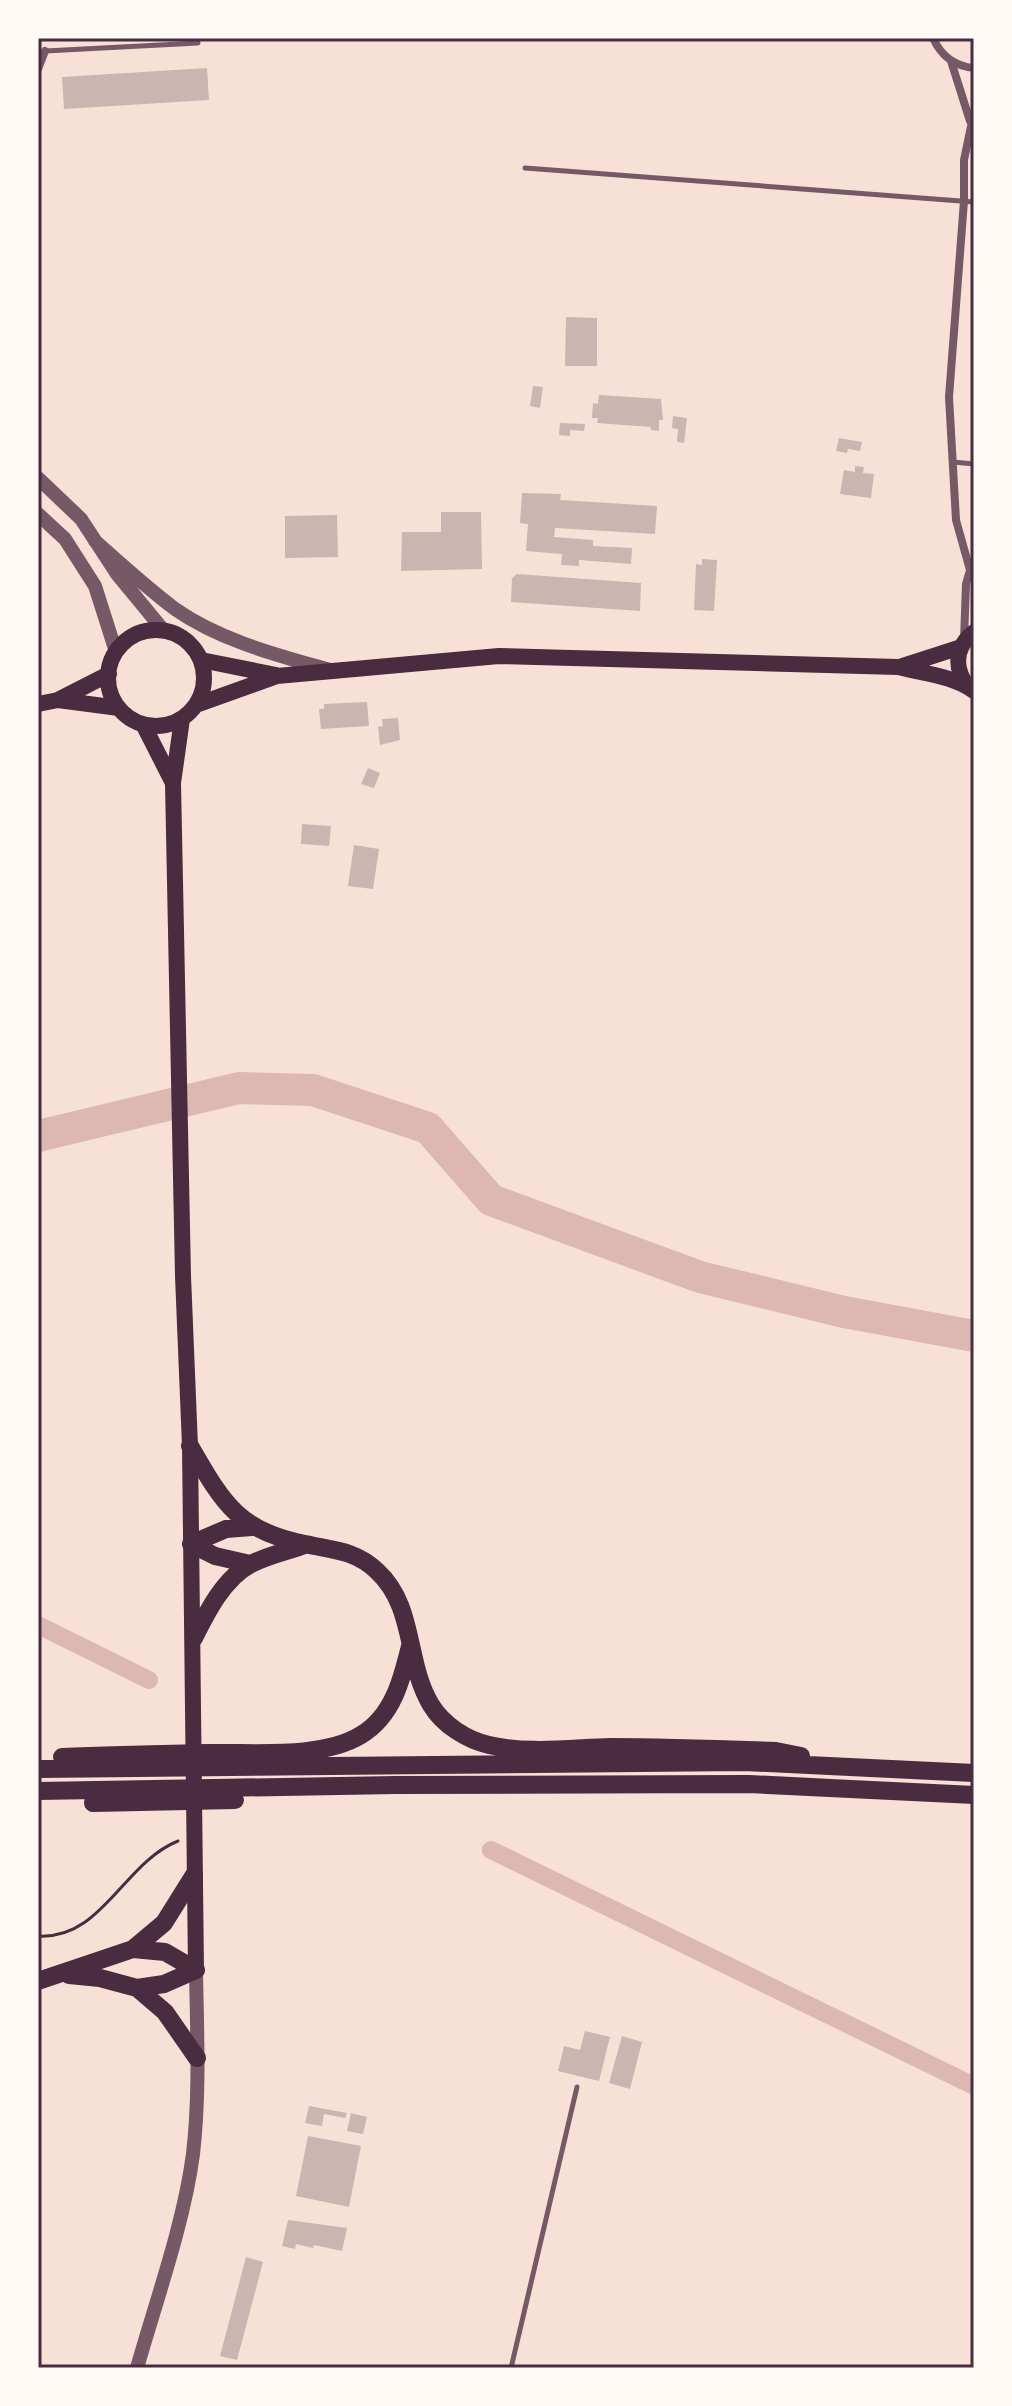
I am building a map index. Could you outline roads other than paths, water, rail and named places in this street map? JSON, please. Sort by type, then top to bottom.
[{"type":"highway","points":[[190,1446],[220,1497],[252,1527]]},
{"type":"highway","points":[[191,1544],[226,1529],[252,1527],[305,1545],[335,1548],[377,1570],[394,1591],[407,1620],[421,1684],[432,1707],[448,1724],[468,1738],[516,1748],[776,1751],[858,1768]]},
{"type":"highway","points":[[191,1544],[223,1559],[250,1564]]},
{"type":"highway","points":[[194,1638],[223,1590],[250,1564],[305,1545]]},
{"type":"highway","points":[[291,1758],[333,1747],[362,1735],[380,1718],[394,1698],[411,1643]]},
{"type":"highway","points":[[38,1758],[121,1761],[291,1758],[700,1762],[974,1773]]},
{"type":"highway","points":[[38,1769],[121,1761]]},
{"type":"highway","points":[[38,1791],[123,1796],[294,1793],[396,1785],[749,1784],[974,1795]]},
{"type":"highway","points":[[38,1804],[123,1796]]},
{"type":"highway","points":[[38,1981],[133,1949],[164,1923],[194,1875]]},
{"type":"highway","points":[[133,1949],[165,1952],[196,1970]]},
{"type":"highway","points":[[62,1975],[100,1978],[137,1988],[164,1984],[196,1970]]},
{"type":"highway","points":[[137,1988],[165,2012],[197,2058]]},
{"type":"main road","points":[[150,630],[164,631],[186,640],[201,660],[204,675],[202,691],[196,705],[182,719],[169,724],[143,724],[119,708],[113,698],[109,674],[116,652],[137,634],[150,630]]},
{"type":"main road","points":[[898,667],[966,640]]},
{"type":"main road","points":[[966,640],[958,667],[971,689]]},
{"type":"main road","points":[[196,705],[277,676],[499,656],[898,667],[971,689]]},
{"type":"main road","points":[[201,660],[277,676]]},
{"type":"main road","points":[[38,704],[58,700],[109,674]]},
{"type":"main road","points":[[58,700],[119,708]]},
{"type":"main road","points":[[182,719],[173,783],[194,1638],[196,1970]]},
{"type":"main road","points":[[143,724],[173,783]]},
{"type":"street","points":[[931,39],[951,61],[974,68]]},
{"type":"street","points":[[38,69],[45,51]]},
{"type":"street","points":[[951,61],[970,123]]},
{"type":"street","points":[[966,640],[966,584],[972,572],[956,520],[949,397],[969,201],[964,160],[974,112]]},
{"type":"street","points":[[38,478],[81,519],[117,574],[164,631]]},
{"type":"street","points":[[38,514],[65,539],[95,586],[116,652]]},
{"type":"street","points":[[95,541],[176,610],[259,649],[334,671]]},
{"type":"street","points":[[137,2368],[186,2193],[197,2108],[196,1970]]},
{"type":"lane","points":[[45,51],[198,43]]},
{"type":"lane","points":[[525,168],[969,201]]},
{"type":"lane","points":[[952,462],[974,464]]},
{"type":"lane","points":[[511,2368],[577,2087]]},
{"type":"waterway","points":[[38,1136],[239,1088],[313,1090],[428,1128],[491,1200],[700,1277],[844,1312],[974,1336]]},
{"type":"waterway","points":[[38,1625],[149,1680]]},
{"type":"waterway","points":[[491,1850],[974,2086]]}]
